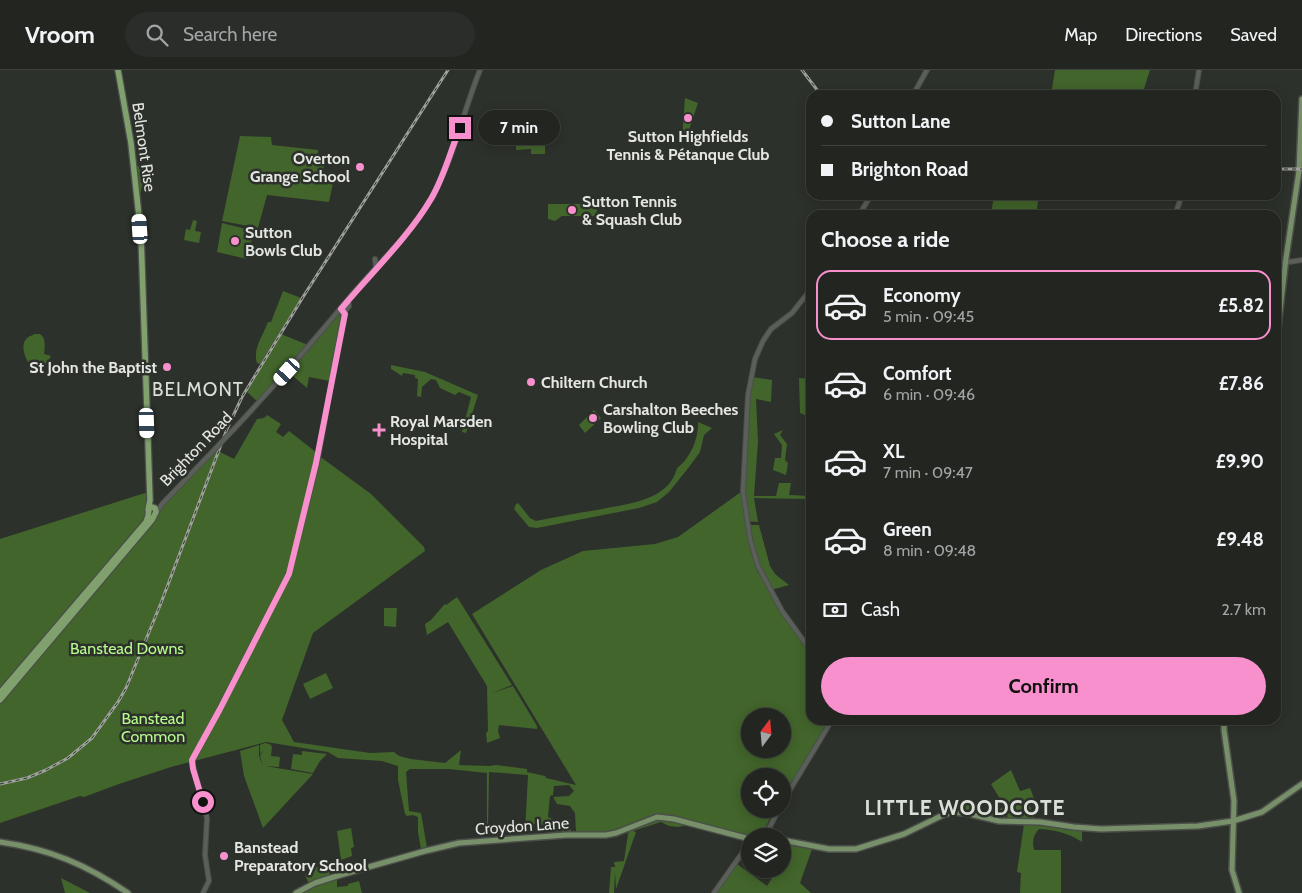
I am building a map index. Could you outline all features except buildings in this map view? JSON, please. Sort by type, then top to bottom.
[{"type":"highway","name":"Belmont Rise","points":[[117,70],[133,156],[140,234],[139,252],[141,262],[150,500],[153,511]]},
{"type":"highway","points":[[0,693],[146,522],[153,511]]},
{"type":"highway","name":"Brighton Road","points":[[0,700],[149,524],[153,511]]},
{"type":"main road","points":[[203,893],[210,882],[205,855],[207,818],[192,760],[219,712],[289,574],[319,453],[344,310],[349,306],[348,301],[407,231],[433,195],[445,170],[464,120],[480,70]]},
{"type":"main road","points":[[916,90],[926,70]]},
{"type":"main road","points":[[1196,90],[1199,70]]},
{"type":"main road","points":[[1281,299],[1300,169],[1302,99]]},
{"type":"main road","points":[[375,259],[376,268]]},
{"type":"main road","points":[[1281,263],[1302,260]]},
{"type":"main road","points":[[806,295],[792,313],[771,329],[763,340],[756,360],[748,395],[743,491],[750,539],[758,566],[782,611],[806,644]]},
{"type":"main road","name":"Brighton Road","points":[[153,511],[235,428],[344,310]]},
{"type":"main road","points":[[791,788],[829,725]]},
{"type":"main road","points":[[1224,725],[1232,782],[1232,870],[1239,893]]},
{"type":"main road","points":[[791,842],[829,850],[856,849],[904,834],[943,815],[954,812],[999,821],[1040,822],[1101,829],[1182,828],[1233,821],[1262,812],[1302,784]]},
{"type":"main road","name":"Croydon Lane","points":[[296,893],[315,883],[337,876],[459,843],[566,835],[609,835],[658,816],[741,838]]},
{"type":"main road","points":[[0,842],[32,847],[71,860],[94,871],[128,893]]},
{"type":"main road","points":[[714,893],[741,854]]},
{"type":"green space","points":[[1055,70],[1150,70],[1144,90],[1052,90]]},
{"type":"green space","name":"Sutton Highfields Tennis & Pétanque Club","points":[[685,98],[698,103],[686,139],[684,139],[682,138]]},
{"type":"green space","points":[[545,132],[545,154],[531,154],[531,149],[516,150],[516,133]]},
{"type":"green space","points":[[240,136],[271,137],[272,145],[318,150],[317,162],[320,166],[324,166],[323,181],[333,183],[329,202],[267,195],[258,228],[222,221]]},
{"type":"green space","points":[[136,166],[147,166],[139,199]]},
{"type":"green space","points":[[993,200],[1038,200],[1037,210],[992,210]]},
{"type":"green space","name":"Sutton Tennis & Squash Club","points":[[548,204],[598,204],[596,216],[562,216],[555,221],[548,219]]},
{"type":"green space","points":[[193,220],[197,221],[195,231],[201,232],[199,243],[184,240],[186,229],[190,230]]},
{"type":"green space","name":"Sutton Bowls Club","points":[[222,223],[254,231],[247,259],[217,252]]},
{"type":"green space","points":[[283,291],[301,298],[260,364],[257,363],[256,352],[259,342],[268,322],[271,322]]},
{"type":"green space","points":[[339,311],[343,313],[330,381],[309,377],[307,388],[287,371]]},
{"type":"green space","points":[[34,334],[42,336],[45,343],[44,354],[51,356],[42,371],[35,371],[25,356],[24,342]]},
{"type":"green space","points":[[281,334],[308,345],[258,402],[247,392]]},
{"type":"green space","points":[[391,365],[425,372],[478,395],[466,433],[462,432],[471,397],[459,392],[455,395],[440,388],[436,380],[431,379],[422,387],[421,397],[417,396],[418,379],[415,378],[415,375],[403,373],[402,376],[391,369]]},
{"type":"green space","points":[[752,377],[772,380],[771,402],[756,399],[758,442],[754,496],[776,496],[779,483],[791,483],[789,495],[806,496],[806,499],[754,498],[758,522],[748,521],[744,491],[747,465],[749,388]]},
{"type":"green space","points":[[799,378],[806,379],[806,416],[800,413]]},
{"type":"green space","points":[[594,410],[601,418],[585,433],[579,425]]},
{"type":"green space","points":[[267,415],[281,424],[276,432],[283,437],[289,431],[317,453],[317,456],[371,494],[424,547],[425,551],[313,633],[282,720],[294,742],[370,753],[394,752],[399,756],[411,759],[445,763],[461,750],[459,765],[496,765],[527,769],[527,772],[576,785],[472,614],[541,570],[583,551],[655,544],[678,537],[741,492],[748,537],[758,572],[782,613],[806,644],[806,725],[829,725],[791,790],[791,768],[741,768],[741,818],[770,818],[765,828],[741,828],[741,836],[692,824],[678,827],[669,826],[661,822],[633,831],[636,832],[616,889],[615,872],[614,893],[609,893],[611,867],[615,867],[614,862],[624,861],[629,832],[623,834],[622,829],[611,832],[576,832],[575,813],[570,806],[557,804],[553,797],[569,796],[574,791],[569,785],[554,786],[553,795],[550,796],[548,817],[558,822],[570,819],[571,833],[547,836],[547,825],[527,824],[525,833],[528,775],[489,772],[487,829],[487,773],[449,769],[410,769],[406,772],[409,811],[421,813],[427,848],[421,849],[418,817],[405,814],[398,780],[398,766],[382,761],[338,758],[328,752],[266,742],[171,767],[0,823],[0,539],[145,493],[148,493],[147,517],[155,519],[163,505],[219,448],[218,451],[234,459],[257,419],[264,418]]},
{"type":"green space","points":[[698,422],[712,428],[704,435],[700,452],[669,492],[657,502],[639,508],[537,528],[529,527],[514,509],[518,503],[530,518],[536,521],[632,503],[655,495],[665,488],[677,468],[690,454],[697,435]]},
{"type":"green space","points":[[783,430],[780,435],[787,444],[785,460],[788,463],[786,475],[773,470],[775,458],[781,458],[782,445],[774,434]]},
{"type":"green space","points":[[749,525],[759,525],[770,566],[775,574],[789,585],[771,590],[760,566]]},
{"type":"green space","points":[[457,597],[512,685],[492,693],[513,686],[537,729],[499,725],[500,738],[487,743],[487,686],[448,622],[427,635],[425,624],[445,604]]},
{"type":"green space","points":[[384,608],[397,608],[396,627],[384,626]]},
{"type":"green space","points":[[326,673],[333,688],[310,699],[303,684]]},
{"type":"green space","points":[[265,743],[272,745],[270,745],[272,746],[271,756],[280,757],[279,767],[265,766],[313,774],[263,828],[244,776],[240,751],[259,745],[259,756],[263,766],[260,756],[263,750],[260,754],[260,745]]},
{"type":"green space","points":[[302,751],[327,754],[313,773],[291,769],[293,754],[302,755]]},
{"type":"green space","points":[[1011,770],[1020,791],[1030,788],[1035,801],[1029,803],[1035,820],[1008,820],[1005,807],[991,784]]},
{"type":"green space","points":[[971,799],[972,801],[969,803],[973,810],[988,816],[1003,807],[1006,820],[957,810],[957,807]]},
{"type":"green space","points":[[1024,824],[1082,831],[1082,842],[1067,834],[1044,829],[1039,829],[1034,836],[1034,850],[1061,850],[1061,893],[1020,893],[1021,873],[1017,872]]},
{"type":"green space","points":[[351,828],[354,847],[351,848],[352,856],[341,860],[337,831]]},
{"type":"green space","points":[[791,845],[812,849],[800,883],[811,893],[717,893],[741,857],[737,864],[741,867],[741,878],[756,878],[767,886],[772,878],[791,878]]},
{"type":"green space","points":[[325,864],[327,864],[330,876],[309,884],[305,875],[312,872],[311,869],[320,866],[322,869],[326,868]]},
{"type":"green space","points":[[61,878],[90,893],[65,893]]},
{"type":"green space","points":[[337,878],[337,887],[348,886],[348,884],[359,881],[362,893],[301,893],[323,882]]},
{"type":"railway","points":[[0,784],[27,778],[68,758],[92,738],[118,702],[126,688],[161,603],[227,429],[242,397],[303,297],[448,70]]},
{"type":"railway","points":[[802,70],[817,90]]},
{"type":"railway","points":[[1281,169],[1302,169]]},
{"type":"place","name":"Sutton Highfields Tennis & Pétanque Club","points":[[688,118]]},
{"type":"place","name":"Overton Grange School","points":[[360,167]]},
{"type":"place","name":"Sutton Tennis & Squash Club","points":[[572,210]]},
{"type":"place","name":"Sutton Bowls Club","points":[[235,241]]},
{"type":"place","name":"St John the Baptist","points":[[167,367]]},
{"type":"place","name":"Chiltern Church","points":[[531,382]]},
{"type":"place","name":"Carshalton Beeches Bowling Club","points":[[593,418]]},
{"type":"place","name":"Royal Marsden Hospital","points":[[379,430]]},
{"type":"place","name":"Banstead Preparatory School","points":[[224,856]]},
{"type":"district","name":"BELMONT","points":[[198,389]]},
{"type":"district","name":"LITTLE WOODCOTE","points":[[965,807]]},
{"type":"route","points":[[203,802],[192,760],[278,596],[294,559],[319,453],[345,314],[341,309],[401,239],[429,202],[445,170],[460,128]]},
{"type":"park label","name":"Banstead Downs","points":[[127,648]]},
{"type":"park label","name":"Banstead Common","points":[[153,727]]}]
